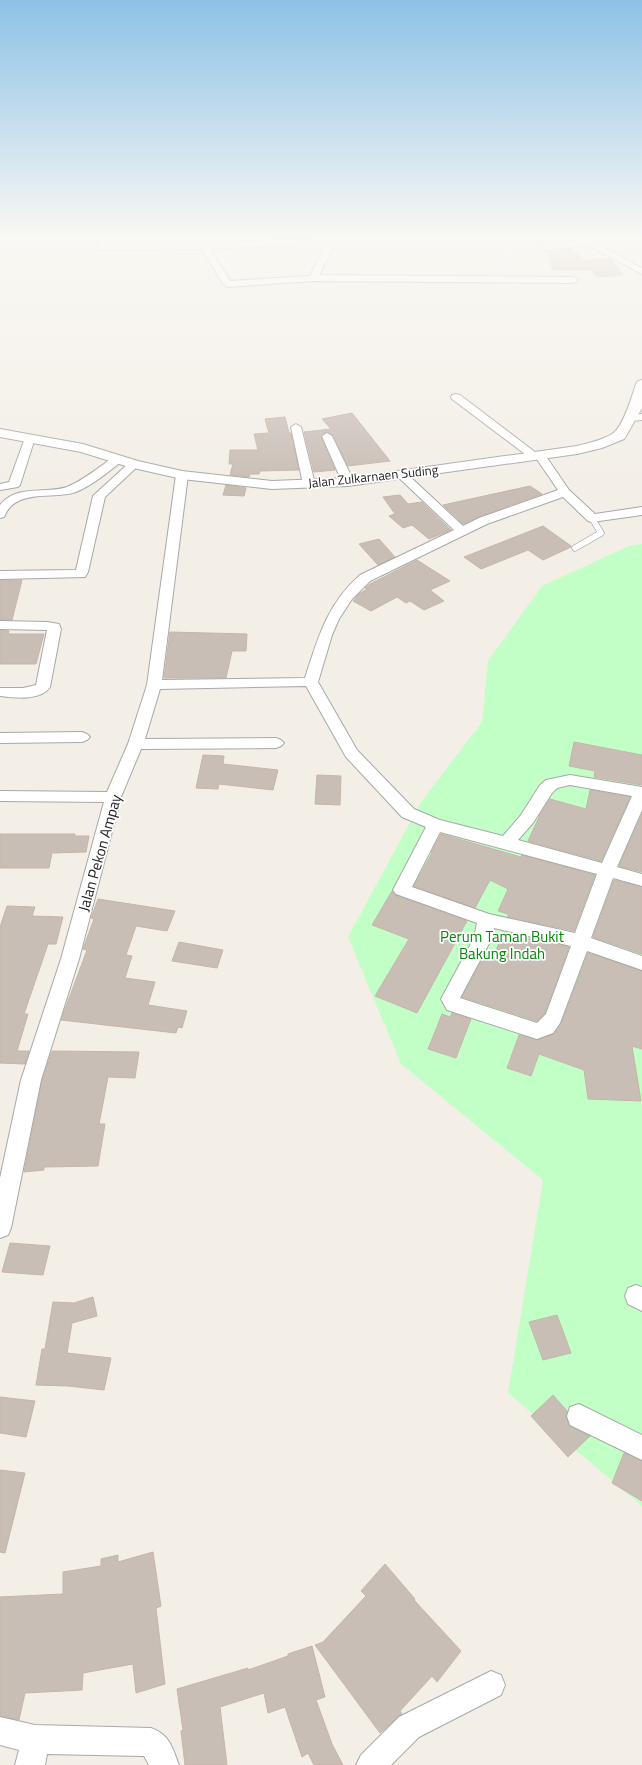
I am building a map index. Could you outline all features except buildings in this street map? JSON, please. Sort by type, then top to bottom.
[{"type":"street","name":"Jalan Zulkarnaen Suding","points":[[0,434],[82,448],[134,464],[182,475],[272,485],[348,482],[577,450],[597,445],[618,436],[636,417],[636,407],[642,384]]},
{"type":"street","points":[[456,397],[536,455],[565,492],[592,518],[642,511]]},
{"type":"street","points":[[296,427],[309,484]]},
{"type":"street","points":[[327,436],[348,482]]},
{"type":"street","points":[[0,487],[14,486],[30,438]]},
{"type":"street","points":[[71,490],[118,459]]},
{"type":"street","points":[[0,575],[80,574],[82,572],[99,496],[134,464]]},
{"type":"street","points":[[95,475],[114,482]]},
{"type":"street","name":"Jalan Pekon Ampay","points":[[0,1228],[31,1080],[72,952],[113,797],[136,744],[154,685],[182,475]]},
{"type":"street","points":[[402,475],[462,531]]},
{"type":"street","points":[[0,514],[3,506],[21,496],[71,490],[99,496]]},
{"type":"street","points":[[565,492],[483,521],[378,572],[356,585],[338,610],[325,635],[311,682],[351,753],[408,813],[434,824],[507,842],[642,880]]},
{"type":"street","points":[[0,626],[47,626],[54,627],[54,629],[43,686],[40,690],[32,692],[0,692]]},
{"type":"street","points":[[154,685],[311,682]]},
{"type":"street","points":[[0,738],[82,737]]},
{"type":"street","points":[[136,744],[276,743]]},
{"type":"street","points":[[487,920],[484,938],[450,999],[451,1002],[454,1005],[537,1031],[548,1026],[552,1021],[607,870],[642,792],[570,780],[552,784],[546,789],[527,819],[507,842]]},
{"type":"street","points":[[0,796],[113,797]]},
{"type":"street","points":[[434,824],[402,890],[487,920],[580,942],[642,963]]},
{"type":"street","points":[[579,1416],[642,1448]]},
{"type":"street","points":[[371,1765],[409,1727],[491,1685]]},
{"type":"street","points":[[0,1731],[33,1752],[151,1742],[159,1751],[164,1765]]},
{"type":"lane","points":[[575,548],[601,533],[592,518]]},
{"type":"green space","name":"Perum Taman Bukit Bakung Indah","points":[[642,544],[642,1506],[508,1393],[543,1180],[401,1064],[348,937],[421,802],[482,722],[488,661],[542,586],[629,546]]}]
